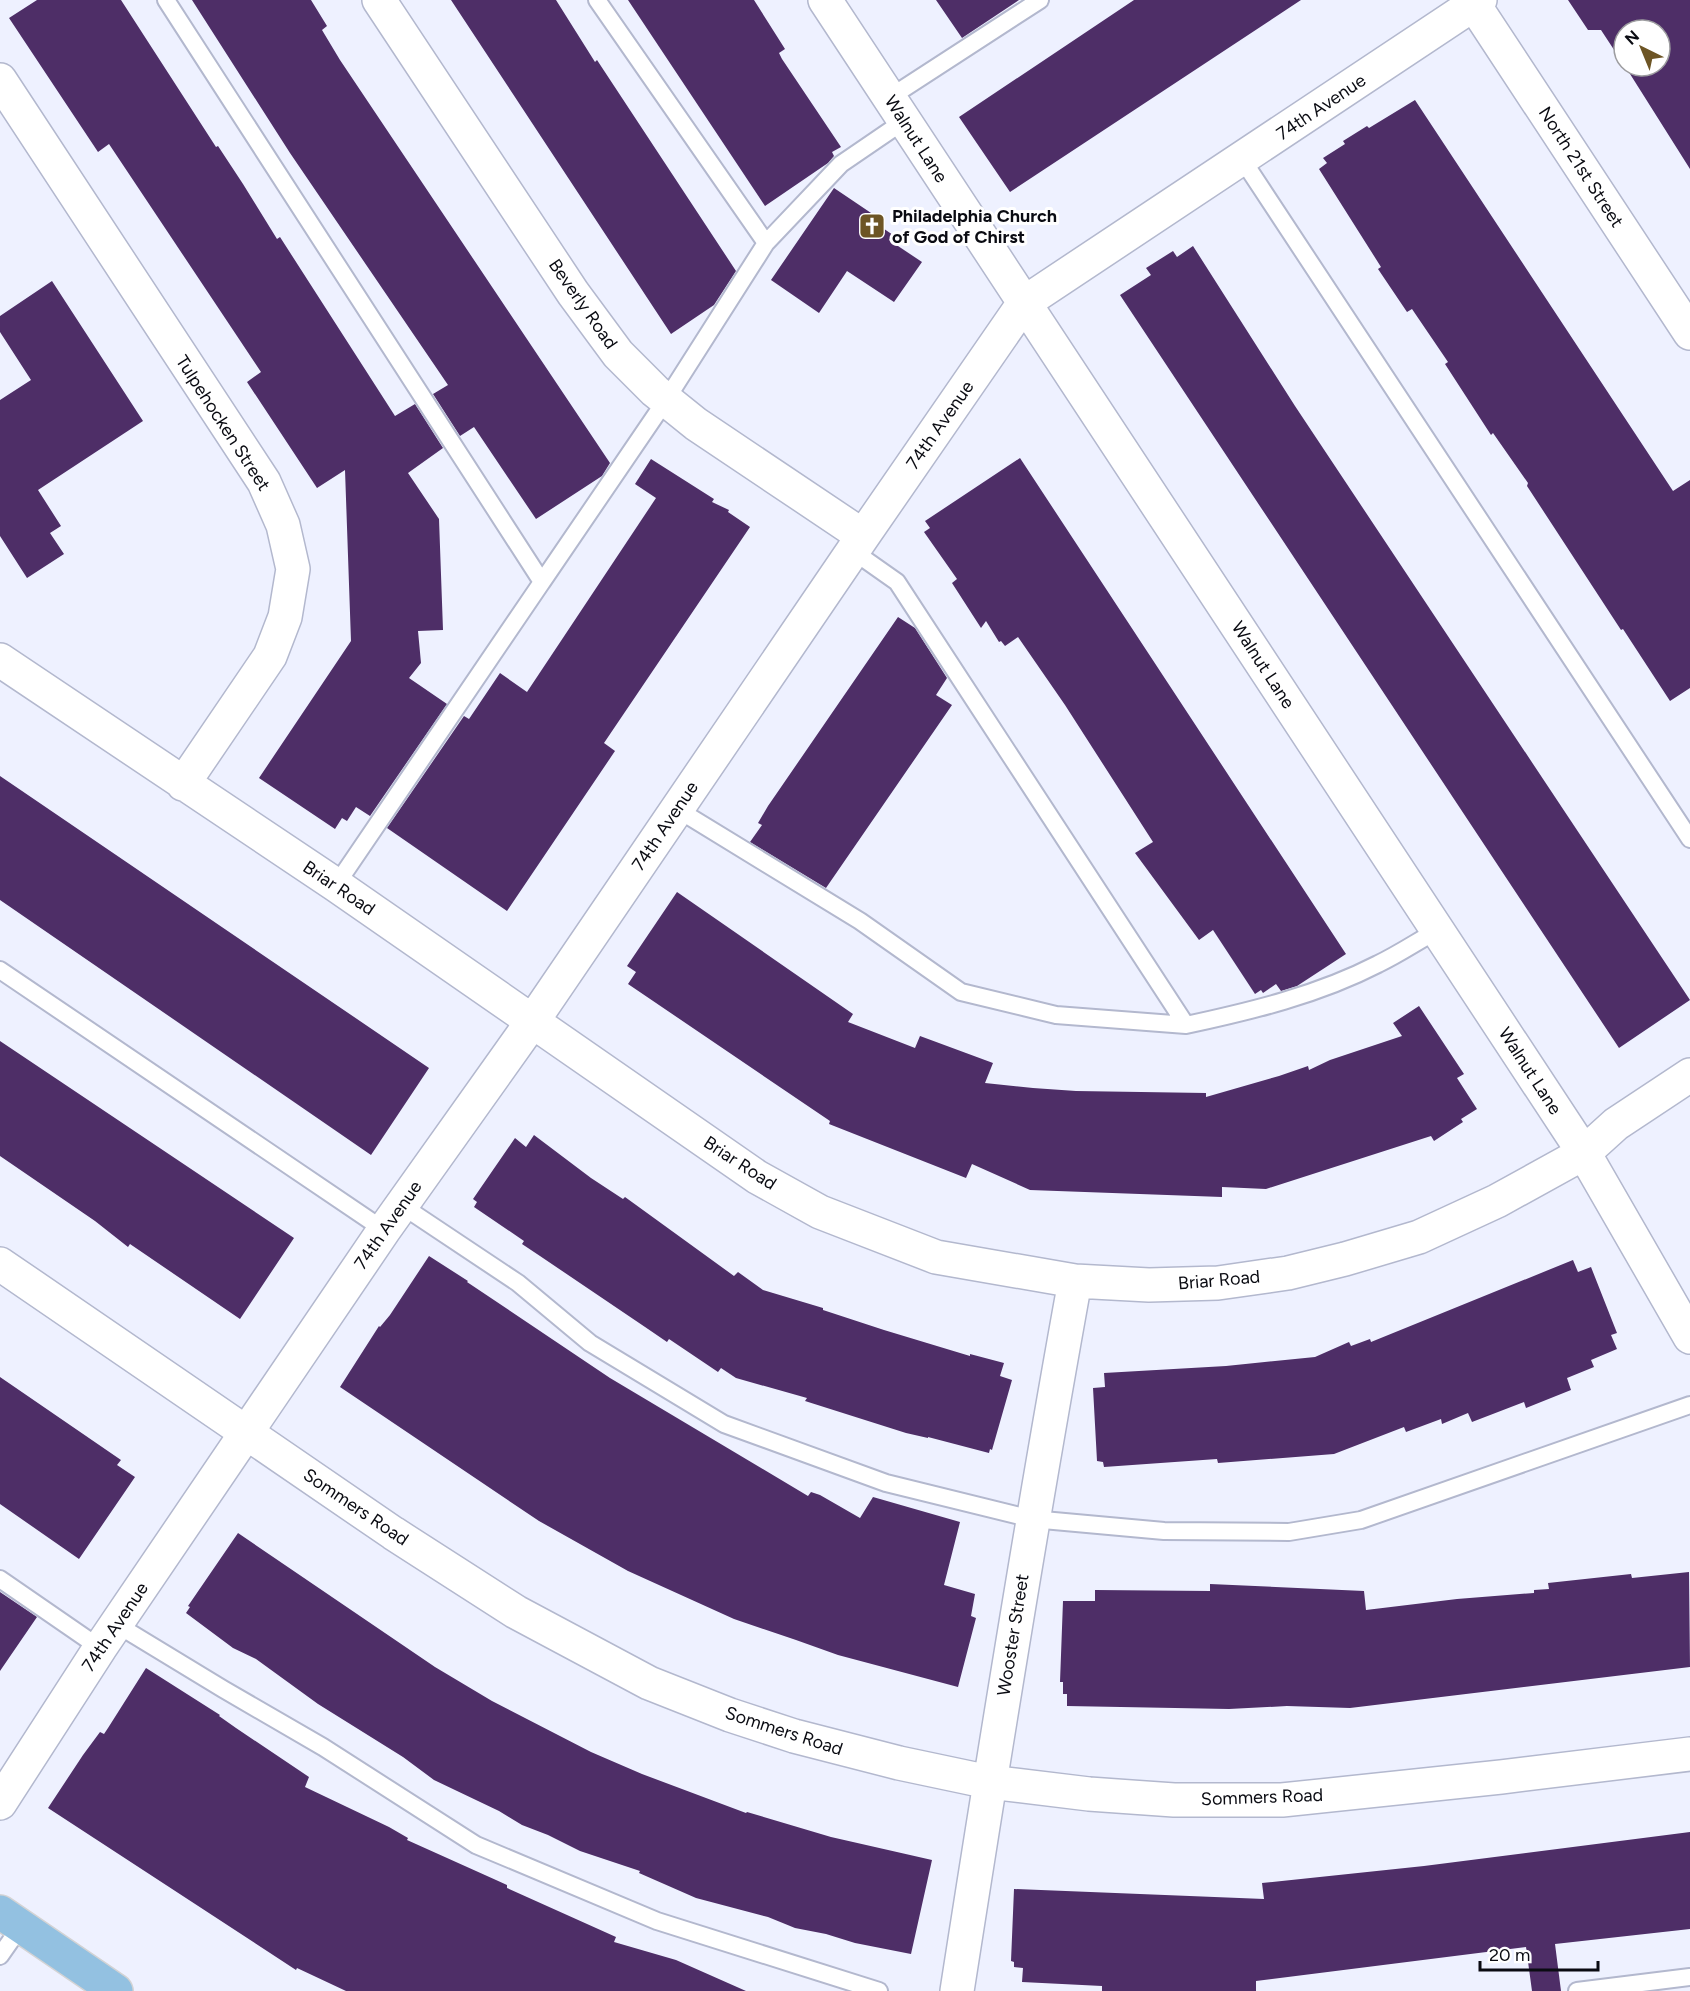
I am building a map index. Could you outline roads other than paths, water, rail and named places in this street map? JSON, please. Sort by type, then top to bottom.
[{"type":"main road","points":[[11,1919],[116,1991]]},
{"type":"street","name":"Beverly Road","points":[[379,0],[573,293],[618,354],[666,400],[696,424],[858,544]]},
{"type":"street","name":"Walnut Lane","points":[[825,0],[1584,1153],[1690,1337]]},
{"type":"street","name":"74th Avenue","points":[[0,1803],[108,1636],[393,1218],[532,1022],[1024,303],[1475,1]]},
{"type":"street","name":"North 21st Street","points":[[1475,1],[1690,333]]},
{"type":"street","name":"Tulpehocken Street","points":[[0,80],[264,482],[284,525],[293,569],[285,617],[270,656],[183,784]]},
{"type":"street","name":"Briar Road","points":[[0,660],[336,885],[758,1177],[820,1212],[936,1257],[1075,1281],[1149,1285],[1218,1283],[1288,1273],[1419,1237],[1497,1201],[1584,1153],[1616,1124],[1690,1075]]},
{"type":"street","name":"Sommers Road","points":[[0,1264],[393,1533],[516,1612],[650,1683],[730,1715],[794,1736],[908,1766],[989,1782],[1089,1794],[1174,1800],[1282,1800],[1501,1778],[1690,1754]]},
{"type":"street","name":"Wooster Street","points":[[957,1991],[1032,1519],[1075,1281]]},
{"type":"lane","points":[[166,0],[542,582]]},
{"type":"lane","points":[[597,0],[766,243]]},
{"type":"lane","points":[[336,885],[666,400],[766,243],[897,109],[1040,0]]},
{"type":"lane","points":[[1242,159],[1690,839]]},
{"type":"lane","points":[[858,544],[897,582],[1186,1025]]},
{"type":"lane","points":[[677,809],[860,921],[961,992],[1056,1015],[1186,1025],[1245,1013],[1309,993],[1378,965],[1438,930]]},
{"type":"lane","points":[[0,970],[393,1218],[518,1283],[590,1343],[724,1424],[886,1484],[1032,1519],[1164,1531],[1289,1532],[1361,1520],[1690,1405]]},
{"type":"lane","points":[[0,1579],[108,1636],[223,1689],[323,1747],[476,1845],[657,1921],[879,1991]]},
{"type":"lane","points":[[0,1956],[11,1919]]},
{"type":"lane","points":[[1577,1991],[1690,1977]]},
{"type":"place","name":"Philadelphia Church of God of Chirst","points":[[872,226]]}]
